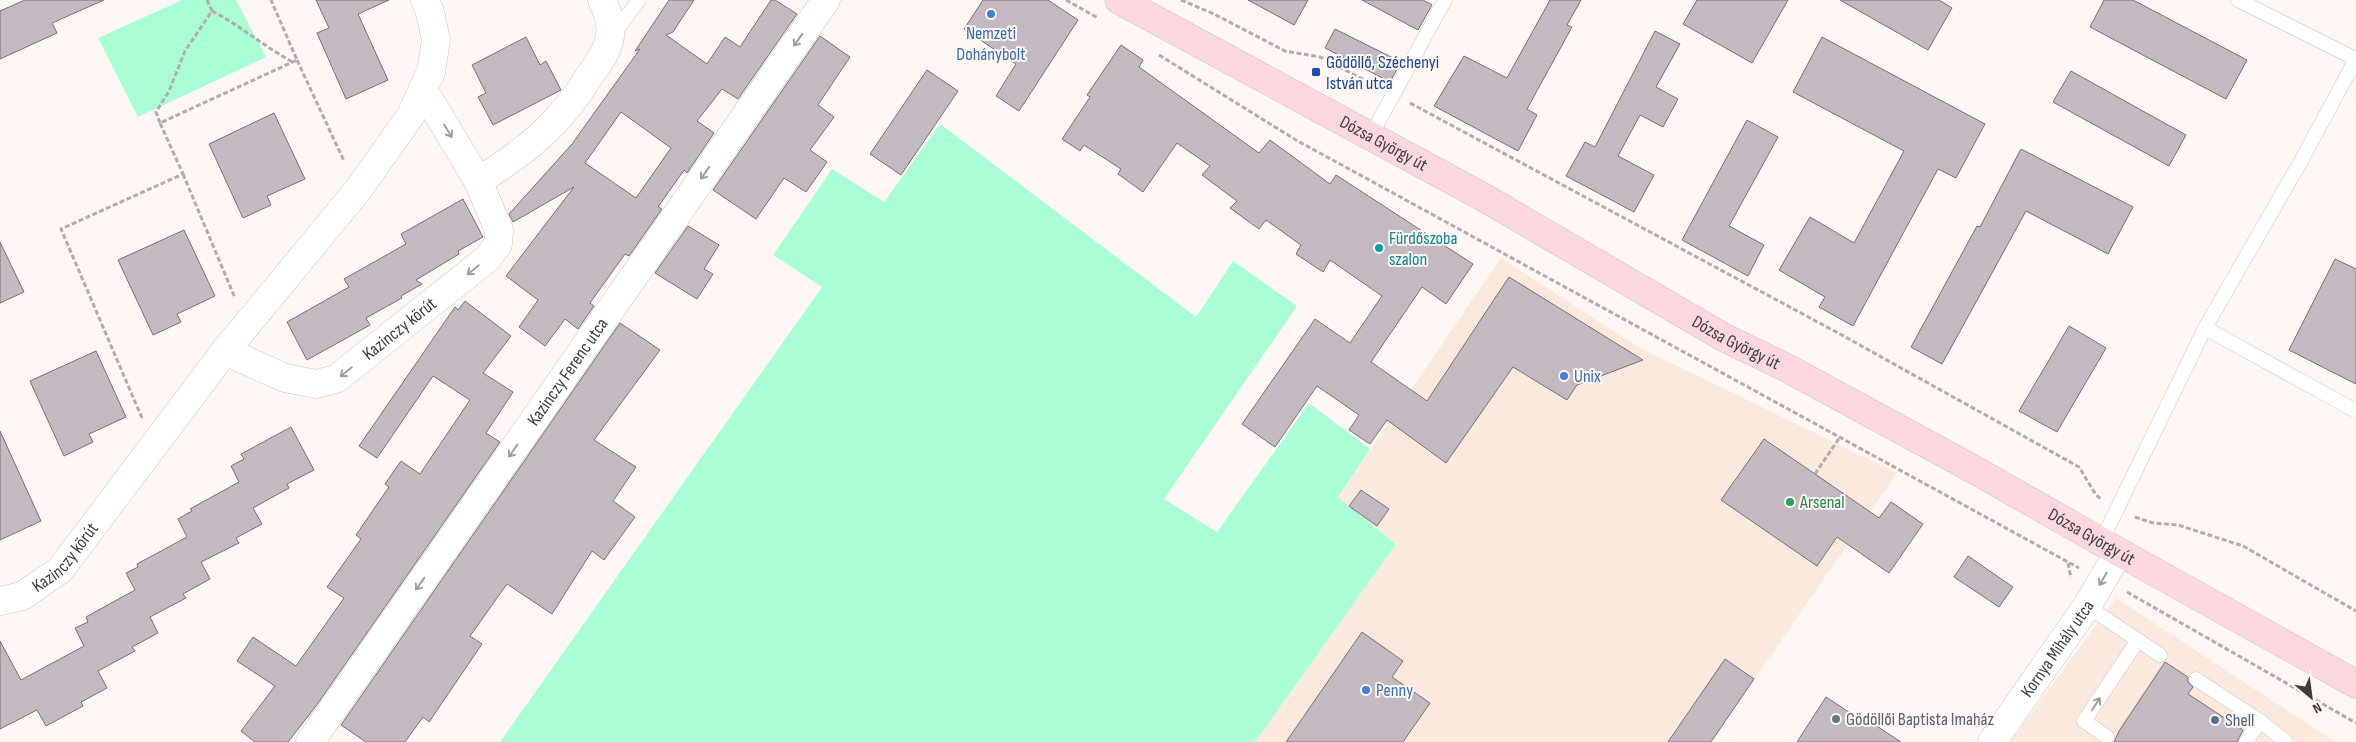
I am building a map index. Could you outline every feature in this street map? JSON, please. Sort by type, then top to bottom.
[{"type":"main road","name":"Dózsa György út","points":[[1129,2],[1370,137],[1483,197],[1723,337],[1787,368],[1964,464],[2356,684]]},
{"type":"street","name":"Kazinczy körút","points":[[0,601],[22,596],[60,570],[246,324],[358,190],[411,115],[431,72],[436,40],[430,12],[425,0]]},
{"type":"street","points":[[478,181],[515,158],[541,137],[585,85],[610,40],[610,17],[602,0]]},
{"type":"street","name":"Kazinczy Ferenc utca","points":[[310,742],[822,1]]},
{"type":"street","name":"Kazinczy körút","points":[[225,351],[285,378],[316,384],[336,379],[488,258],[498,244],[499,230],[478,181],[424,89]]},
{"type":"street","name":"Kornya Mihály utca","points":[[1992,742],[2087,606],[2103,579],[2110,547]]},
{"type":"lane","points":[[610,40],[639,0]]},
{"type":"lane","points":[[1370,137],[1445,0]]},
{"type":"lane","points":[[2110,547],[2206,328],[2301,161],[2356,59],[2238,0]]},
{"type":"lane","points":[[2206,328],[2356,411]]},
{"type":"lane","points":[[2087,606],[2160,656]]},
{"type":"lane","points":[[2107,737],[2084,721],[2138,640]]},
{"type":"lane","points":[[2196,679],[2286,742]]},
{"type":"lane","points":[[2246,742],[2260,722]]},
{"type":"path","points":[[207,0],[212,11],[292,62]]},
{"type":"path","points":[[271,0],[358,190]]},
{"type":"path","points":[[1066,0],[1100,19]]},
{"type":"path","points":[[1181,0],[1214,14],[1285,51],[1320,57],[1840,334],[2080,466]]},
{"type":"path","points":[[212,11],[185,51],[169,91],[156,112],[246,324]]},
{"type":"path","points":[[1152,50],[1296,140],[1840,436],[2068,563],[2103,579],[2356,723]]},
{"type":"path","points":[[160,123],[297,60]]},
{"type":"path","points":[[154,446],[61,229],[183,174]]},
{"type":"path","points":[[1815,474],[1840,436]]},
{"type":"path","points":[[2178,525],[2243,546],[2356,611]]},
{"type":"shaded area","points":[[1501,258],[1640,348],[1897,473],[1711,742],[1255,742],[1396,544],[1338,497]]},
{"type":"shaded area","points":[[2116,598],[2335,742],[2010,742]]},
{"type":"green space","points":[[182,0],[236,0],[266,57],[138,117],[98,38]]},
{"type":"green space","points":[[940,124],[1196,317],[1233,261],[1297,306],[1164,499],[1217,532],[1309,403],[1370,449],[1338,497],[1396,544],[1255,742],[500,742],[822,287],[773,255],[832,169],[884,202]]},
{"type":"building","points":[[25,0],[104,0],[52,23],[57,33],[0,59],[0,11]]},
{"type":"building","points":[[316,0],[389,0],[358,14],[388,80],[346,99],[317,33],[329,28]]},
{"type":"building","points":[[669,0],[694,0],[673,32],[666,35],[707,64],[725,37],[740,47],[771,0],[775,0],[797,14],[738,99],[722,89],[697,121],[714,133],[687,173],[684,170],[658,207],[662,209],[629,256],[625,254],[590,303],[594,306],[578,329],[565,319],[545,346],[519,327],[538,300],[506,276],[574,187],[513,222],[509,214],[572,144],[640,49],[635,51]],"holes":[[[621,112],[671,148],[636,198],[585,163]]]},
{"type":"building","points":[[983,0],[1048,0],[1078,20],[1019,111],[996,96],[1016,64],[964,29]]},
{"type":"building","points":[[1248,0],[1308,0],[1294,25]]},
{"type":"building","points":[[1362,0],[1423,0],[1432,5],[1418,30]]},
{"type":"building","points":[[1550,0],[1581,0],[1567,25],[1572,27],[1527,109],[1537,115],[1518,151],[1434,106],[1464,56],[1507,78]]},
{"type":"building","points":[[1697,0],[1788,0],[1752,63],[1683,24]]},
{"type":"building","points":[[1840,0],[1939,0],[1952,8],[1928,50]]},
{"type":"building","points":[[2104,0],[2133,0],[2247,60],[2226,99],[2090,27]]},
{"type":"building","points":[[1335,29],[1401,62],[1390,82],[1325,48]]},
{"type":"building","points":[[1655,31],[1680,44],[1656,87],[1678,99],[1663,127],[1640,115],[1618,156],[1654,175],[1634,212],[1566,176],[1585,142],[1595,147]]},
{"type":"building","points":[[820,36],[850,57],[818,105],[834,117],[810,150],[827,162],[806,192],[784,178],[756,219],[713,190]]},
{"type":"building","points":[[526,37],[540,65],[546,61],[561,90],[493,125],[478,97],[486,93],[472,65]]},
{"type":"building","points":[[1822,37],[1985,124],[1956,178],[1938,169],[1853,326],[1819,307],[1825,297],[1779,270],[1810,217],[1854,243],[1904,151],[1793,92]]},
{"type":"building","points":[[1121,45],[1143,60],[1139,67],[1259,153],[1270,140],[1330,184],[1336,175],[1473,264],[1446,304],[1422,287],[1371,362],[1427,401],[1509,277],[1643,360],[1577,385],[1567,400],[1513,367],[1446,463],[1387,420],[1370,444],[1349,430],[1359,415],[1317,386],[1275,447],[1242,424],[1315,319],[1350,343],[1382,296],[1330,260],[1323,272],[1296,254],[1301,245],[1266,220],[1259,229],[1230,208],[1237,201],[1202,175],[1210,166],[1177,143],[1143,192],[1118,174],[1121,169],[1084,145],[1080,151],[1062,139],[1090,97],[1087,95]]},
{"type":"building","points":[[927,70],[958,91],[901,175],[870,154]]},
{"type":"building","points":[[2071,71],[2186,135],[2169,166],[2053,102]]},
{"type":"building","points":[[274,113],[305,179],[267,196],[271,205],[243,218],[209,144]]},
{"type":"building","points":[[1747,120],[1778,137],[1729,226],[1764,245],[1748,276],[1682,240]]},
{"type":"building","points":[[2021,149],[2133,207],[2108,254],[2026,211],[1942,364],[1911,347],[1977,226],[1980,227]]},
{"type":"building","points":[[463,199],[483,237],[458,251],[459,254],[416,280],[422,284],[401,296],[402,298],[366,318],[370,325],[307,360],[287,322],[349,287],[344,279],[406,244],[401,234]]},
{"type":"building","points":[[688,226],[719,245],[704,269],[713,274],[697,299],[655,273]]},
{"type":"building","points":[[184,230],[215,296],[177,314],[181,322],[153,335],[118,260]]},
{"type":"building","points":[[0,242],[24,292],[0,303]]},
{"type":"building","points":[[2335,259],[2356,269],[2356,384],[2289,350]]},
{"type":"building","points":[[465,301],[511,336],[483,373],[513,392],[486,433],[500,442],[316,706],[288,742],[255,742],[241,731],[275,686],[237,661],[253,637],[296,666],[344,598],[327,587],[361,539],[356,535],[389,487],[385,484],[401,461],[420,474],[470,400],[433,376],[377,458],[359,446],[455,307],[458,310]]},
{"type":"building","points":[[620,323],[660,350],[594,440],[636,467],[613,501],[635,517],[604,560],[592,551],[552,614],[507,584],[470,636],[482,644],[429,722],[423,717],[405,742],[366,742],[341,725]]},
{"type":"building","points":[[2069,326],[2106,348],[2057,432],[2019,411]]},
{"type":"building","points":[[96,351],[126,417],[89,434],[93,442],[64,456],[30,381]]},
{"type":"building","points":[[291,427],[314,470],[287,484],[289,488],[253,508],[262,524],[236,538],[239,543],[201,562],[210,579],[183,594],[186,598],[150,617],[158,633],[132,647],[135,651],[98,671],[107,688],[81,702],[83,706],[46,726],[37,710],[0,729],[0,641],[21,680],[84,646],[75,628],[88,622],[86,617],[135,590],[126,573],[138,567],[137,564],[187,537],[178,519],[192,511],[190,509],[239,482],[231,466],[244,459],[241,454]]},
{"type":"building","points":[[0,431],[41,521],[0,540]]},
{"type":"building","name":"Arsenal","points":[[1764,439],[1879,518],[1891,502],[1923,524],[1889,573],[1837,537],[1817,566],[1721,500]]},
{"type":"building","points":[[1361,490],[1389,509],[1377,526],[1349,506]]},
{"type":"building","points":[[1968,556],[2013,587],[1999,607],[1954,577]]},
{"type":"building","name":"Penny","points":[[1362,632],[1403,661],[1392,677],[1430,703],[1403,742],[1286,742]]},
{"type":"building","points":[[1725,659],[1754,679],[1711,742],[1668,742]]},
{"type":"building","points":[[2165,662],[2188,677],[2188,682],[2193,687],[2188,694],[2243,730],[2237,742],[2114,742],[2119,731]]},
{"type":"building","name":"Gödöllői Baptista Imaház","points":[[1826,697],[1861,720],[1863,717],[1901,742],[1797,742]]},
{"type":"place","name":"Nemzeti Dohánybolt","points":[[991,14]]},
{"type":"place","name":"Gödöllő, Széchenyi István utca","points":[[1316,72]]},
{"type":"place","name":"Fürdőszoba szalon","points":[[1379,248]]},
{"type":"place","name":"Unix","points":[[1564,376]]},
{"type":"place","name":"Arsenal","points":[[1790,502]]},
{"type":"place","name":"Penny","points":[[1366,690]]},
{"type":"place","name":"Gödöllői Baptista Imaház","points":[[1836,719]]},
{"type":"place","name":"Shell","points":[[2215,720]]}]
